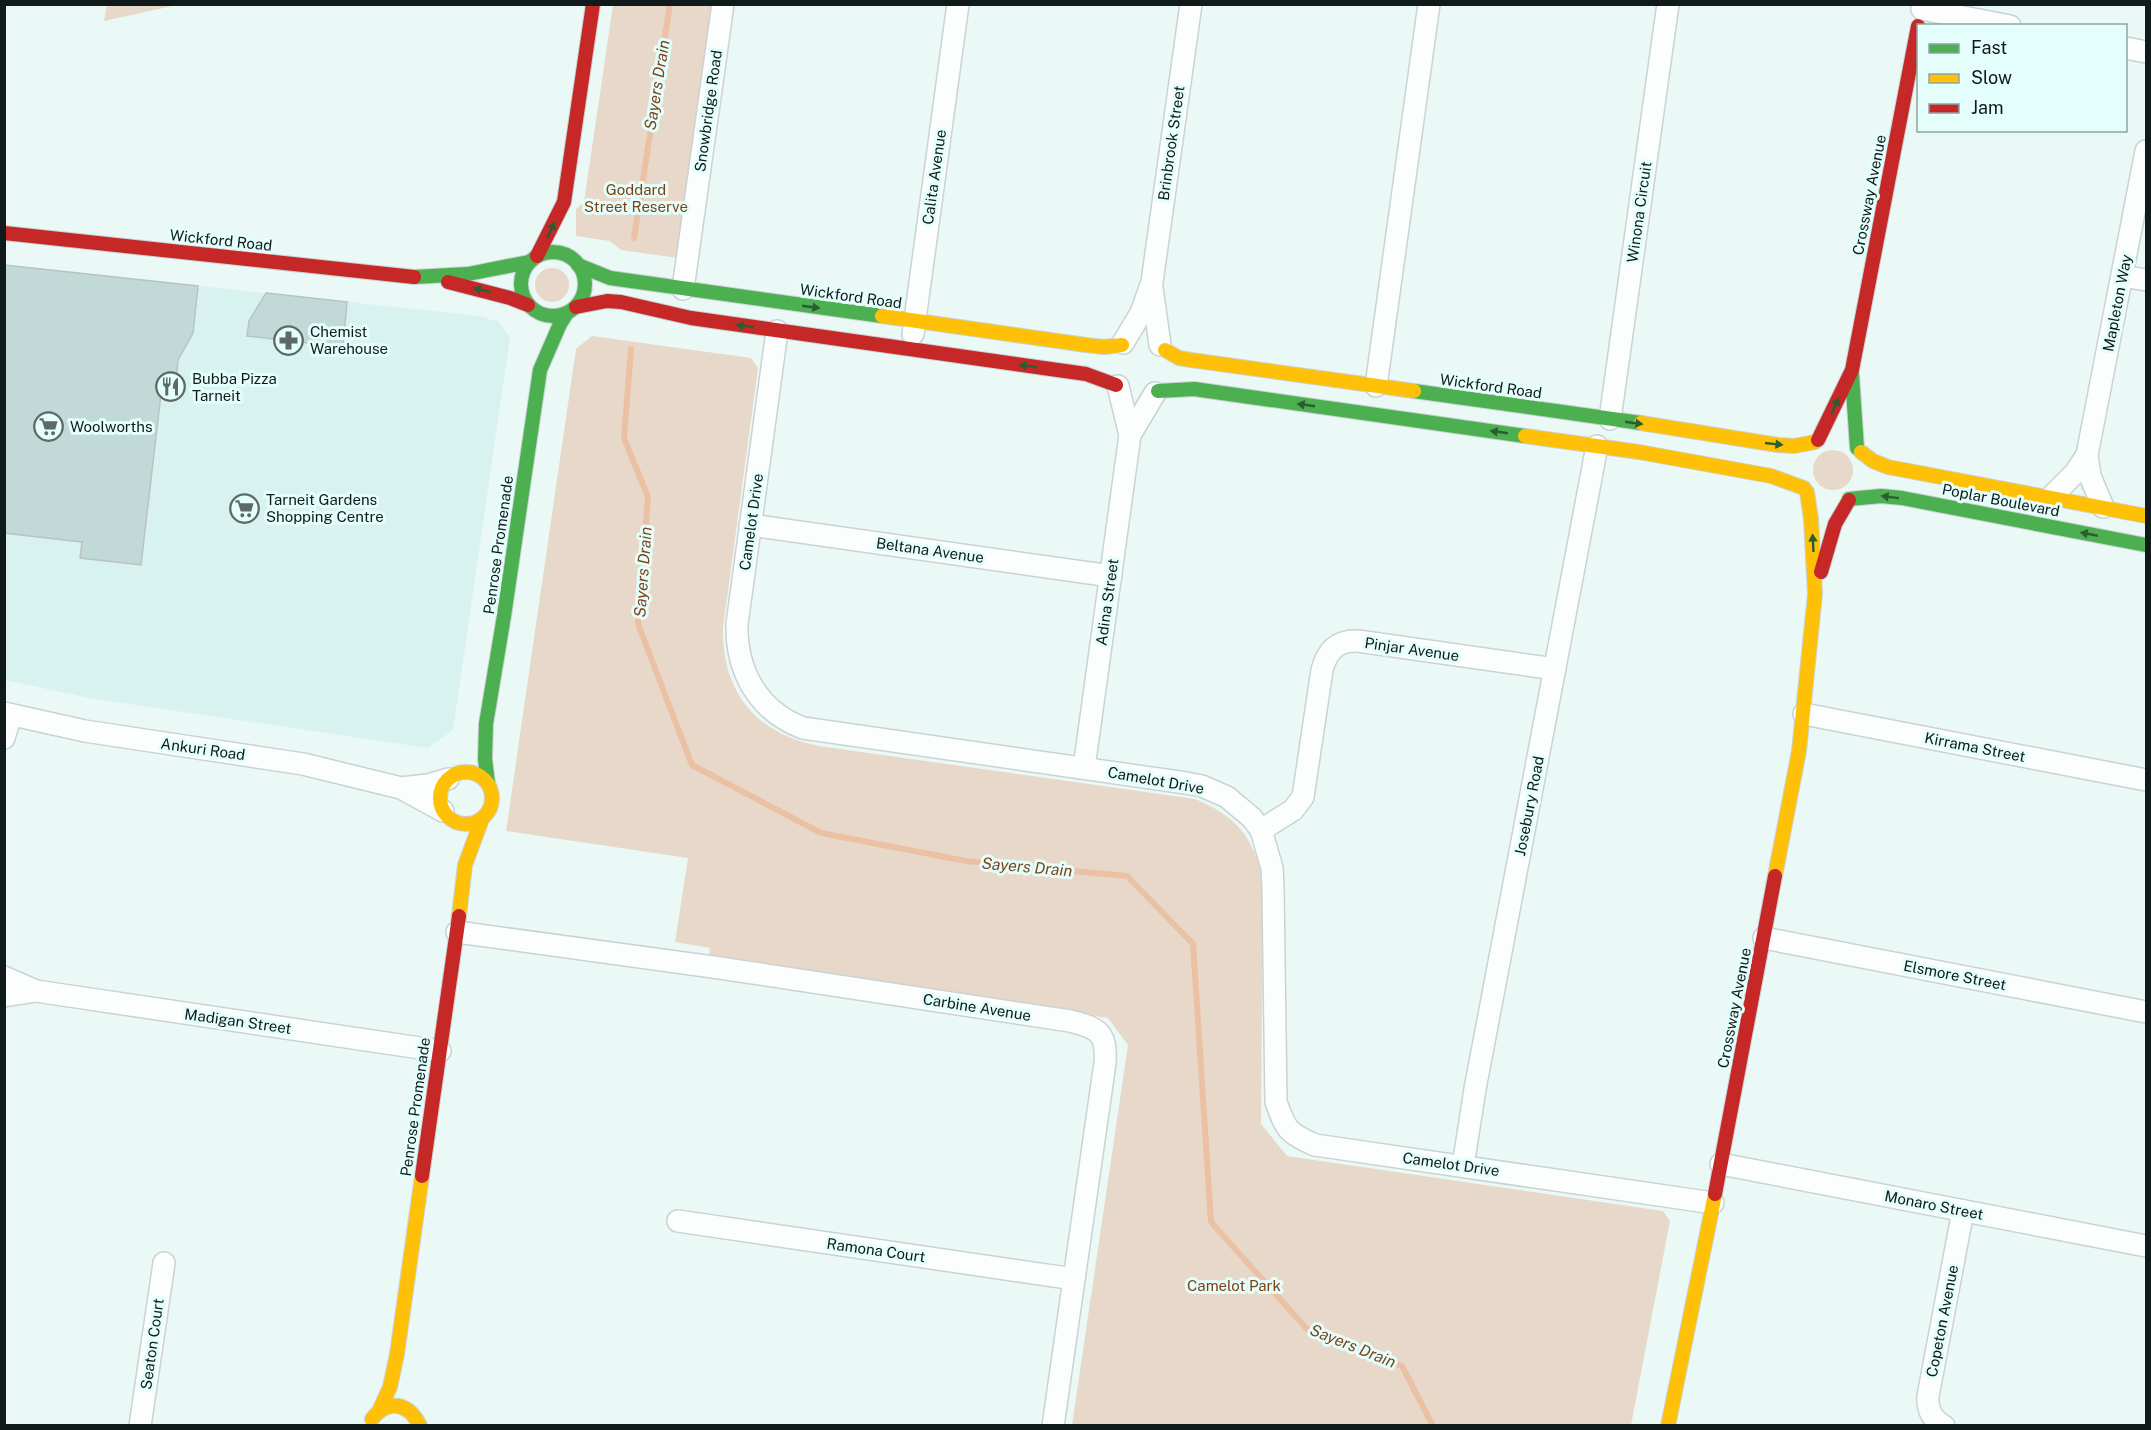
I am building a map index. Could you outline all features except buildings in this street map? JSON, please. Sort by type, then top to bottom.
[{"type":"street","points":[[568,226],[564,202],[593,4]]},
{"type":"street","name":"Snowbridge Road","points":[[684,289],[723,4]]},
{"type":"street","name":"Calita Avenue","points":[[911,349],[958,4]]},
{"type":"street","name":"Brinbrook Street","points":[[1162,348],[1154,315],[1152,282],[1191,4]]},
{"type":"street","points":[[1374,400],[1429,4]]},
{"type":"street","name":"Winona Circuit","points":[[1610,419],[1668,4]]},
{"type":"street","points":[[1920,16],[1992,24]]},
{"type":"street","name":"Crossway Avenue","points":[[1859,450],[1852,370],[1917,32]]},
{"type":"street","points":[[2127,48],[2146,52]]},
{"type":"street","name":"Mapleton Way","points":[[2103,507],[2090,476],[2087,455],[2146,151]]},
{"type":"street","points":[[533,323],[529,306],[522,295],[520,283],[523,271],[533,259],[564,202]]},
{"type":"street","name":"Wickford Road","points":[[4,233],[369,274],[434,278],[493,292],[529,306]]},
{"type":"street","points":[[571,244],[577,264],[584,276],[585,285],[582,297],[571,310]]},
{"type":"street","points":[[533,259],[557,252],[577,264]]},
{"type":"street","name":"Wickford Road","points":[[434,278],[495,269],[533,259]]},
{"type":"street","name":"Wickford Road","points":[[577,264],[610,278],[1104,347],[1117,364]]},
{"type":"street","points":[[2122,276],[2146,280]]},
{"type":"street","name":"Brinbrook Street","points":[[1117,364],[1152,282]]},
{"type":"street","points":[[529,306],[544,315],[557,316],[607,301],[621,302],[691,318],[1086,374],[1117,364],[1132,339],[1142,338],[1151,340],[1162,348],[1169,372],[1156,392],[1145,397],[1135,397],[1125,393],[1117,364]]},
{"type":"street","name":"Penrose Promenade","points":[[488,783],[485,759],[486,724],[540,370],[560,324],[571,310]]},
{"type":"street","name":"Camelot Drive","points":[[777,331],[736,624],[740,660],[750,685],[767,707],[803,728],[1186,783],[1217,791],[1241,807],[1261,830],[1272,868],[1275,1102],[1285,1126],[1296,1137],[1315,1144],[1713,1203]]},
{"type":"street","name":"Penrose Promenade","points":[[536,342],[540,370]]},
{"type":"street","name":"Wickford Road","points":[[1162,348],[1179,358],[1374,400],[1597,446],[1771,476],[1805,490]]},
{"type":"street","name":"Adina Street","points":[[1084,768],[1130,435],[1117,364]]},
{"type":"street","name":"Crossway Avenue","points":[[1816,441],[1852,370]]},
{"type":"street","name":"Wickford Road","points":[[1156,392],[1194,389],[1374,400],[1610,419],[1778,445],[1794,446],[1816,441]]},
{"type":"street","name":"Adina Street","points":[[1130,435],[1156,392]]},
{"type":"street","points":[[1837,437],[1859,450],[1865,478],[1855,495],[1849,500],[1827,503],[1805,490],[1800,467],[1806,450],[1816,441],[1837,437]]},
{"type":"street","name":"Josebury Road","points":[[1462,1166],[1478,1069],[1597,446]]},
{"type":"street","name":"Poplar Boulevard","points":[[1859,450],[1873,461],[1888,466],[2146,516]]},
{"type":"street","name":"Mapleton Way","points":[[2051,497],[2075,473],[2087,455]]},
{"type":"street","name":"Crossway Avenue","points":[[1668,1425],[1721,1164],[1799,752],[1815,594],[1811,519],[1805,490]]},
{"type":"street","name":"Poplar Boulevard","points":[[1849,500],[1881,496],[1902,498],[2146,545]]},
{"type":"street","name":"Crossway Avenue","points":[[1815,594],[1835,524],[1849,500]]},
{"type":"street","name":"Beltana Avenue","points":[[750,525],[1111,576]]},
{"type":"street","name":"Pinjar Avenue","points":[[1261,830],[1293,810],[1303,797],[1322,670],[1327,654],[1338,645],[1358,641],[1555,669]]},
{"type":"street","points":[[4,738],[8,714]]},
{"type":"street","name":"Ankuri Road","points":[[8,714],[86,731],[282,760],[401,788],[445,813]]},
{"type":"street","name":"Kirrama Street","points":[[1804,714],[2146,780]]},
{"type":"street","name":"Penrose Promenade","points":[[450,778],[469,756],[486,724]]},
{"type":"street","points":[[462,772],[470,772],[482,777],[488,783],[492,793],[492,806],[482,819],[474,823],[463,824],[453,821],[445,813],[440,796],[442,787],[450,778],[462,772]]},
{"type":"street","name":"Ankuri Road","points":[[401,788],[428,785],[450,778]]},
{"type":"street","name":"Penrose Promenade","points":[[445,813],[465,865]]},
{"type":"street","name":"Penrose Promenade","points":[[370,1425],[390,1387],[397,1354],[465,865],[482,819]]},
{"type":"street","name":"Carbine Avenue","points":[[457,932],[736,970],[1070,1021],[1093,1027],[1105,1041],[1105,1062],[1053,1425]]},
{"type":"street","name":"Elsmore Street","points":[[1764,938],[2146,1012]]},
{"type":"street","name":"Madigan Street","points":[[4,977],[36,991],[440,1051]]},
{"type":"street","name":"Madigan Street","points":[[4,996],[36,991]]},
{"type":"street","name":"Monaro Street","points":[[1721,1164],[2146,1246]]},
{"type":"street","name":"Copeton Avenue","points":[[1944,1425],[1937,1421],[1930,1412],[1928,1396],[1963,1211]]},
{"type":"street","name":"Ramona Court","points":[[678,1221],[1074,1279]]},
{"type":"street","name":"Seaton Court","points":[[140,1425],[164,1263]]},
{"type":"street","name":"Penrose Promenade","points":[[397,1354],[404,1380]]},
{"type":"street","points":[[379,1411],[385,1407],[399,1405],[432,1425]]},
{"type":"shaded area","name":"Tarneit Gardens Shopping Centre","points":[[5,265],[487,317],[487,319],[498,321],[510,337],[453,730],[428,748],[89,698],[5,680]]},
{"type":"green space","points":[[107,4],[177,5],[104,21]]},
{"type":"green space","name":"Goddard Street Reserve","points":[[613,5],[715,5],[678,258],[621,250],[610,241],[576,236],[576,209],[584,202]]},
{"type":"green space","points":[[552,268],[564,273],[569,285],[564,297],[552,302],[540,297],[535,285],[540,273]]},
{"type":"green space","name":"Camelot Park","points":[[592,336],[751,358],[758,368],[723,628],[724,651],[736,690],[747,707],[761,720],[777,732],[819,746],[1195,799],[1222,813],[1241,830],[1254,852],[1263,881],[1261,1124],[1287,1156],[1663,1211],[1670,1221],[1631,1425],[1072,1425],[1128,1045],[1108,1018],[708,960],[710,948],[675,942],[688,858],[506,831],[576,349]]},
{"type":"green space","points":[[1833,450],[1841,451],[1847,456],[1852,462],[1852,478],[1847,484],[1841,489],[1833,490],[1825,489],[1819,484],[1814,478],[1813,470],[1814,462],[1819,456],[1825,451]]},
{"type":"waterway","name":"Sayers Drain","points":[[634,238],[670,4]]},
{"type":"waterway","name":"Sayers Drain","points":[[631,349],[624,438],[648,497],[638,624],[692,765],[821,833],[966,861],[1127,876],[1193,944],[1211,1222],[1307,1329],[1402,1366],[1433,1426]]},
{"type":"traffic: fast","points":[[547,252],[559,252],[576,261],[583,272],[585,284],[583,296],[576,307],[559,316],[547,316],[535,311],[526,302],[521,290],[521,278],[526,266],[535,257],[547,252]]},
{"type":"traffic: fast","points":[[414,277],[468,274],[529,262]]},
{"type":"traffic: fast","points":[[578,265],[610,278],[882,316]]},
{"type":"traffic: fast","points":[[488,783],[485,759],[486,724],[540,370],[567,313]]},
{"type":"traffic: fast","points":[[1852,375],[1857,448]]},
{"type":"traffic: fast","points":[[1158,391],[1194,389],[1525,436]]},
{"type":"traffic: fast","points":[[1414,391],[1641,423]]},
{"type":"traffic: fast","points":[[1849,499],[1881,496],[1902,498],[2146,545]]},
{"type":"traffic: slow","points":[[882,316],[1086,345],[1104,347],[1122,345]]},
{"type":"traffic: slow","points":[[1165,350],[1179,358],[1191,360],[1414,391]]},
{"type":"traffic: slow","points":[[1641,423],[1778,445],[1794,446],[1815,442]]},
{"type":"traffic: slow","points":[[1525,436],[1639,452],[1771,476],[1804,488]]},
{"type":"traffic: slow","points":[[1861,452],[1873,461],[1888,467],[2146,516]]},
{"type":"traffic: slow","points":[[1775,876],[1799,751],[1815,594],[1811,519],[1807,492]]},
{"type":"traffic: slow","points":[[461,772],[471,772],[485,779],[492,798],[485,817],[471,824],[461,824],[451,820],[444,813],[440,803],[440,793],[444,783],[451,776],[461,772]]},
{"type":"traffic: slow","points":[[459,916],[465,865],[482,819]]},
{"type":"traffic: slow","points":[[379,1411],[390,1387],[397,1354],[422,1176]]},
{"type":"traffic: slow","points":[[1668,1426],[1715,1194]]},
{"type":"traffic: slow","points":[[372,1419],[385,1408],[398,1406],[410,1412],[420,1426]]},
{"type":"traffic: jam","points":[[537,256],[564,202],[593,4]]},
{"type":"traffic: jam","points":[[1818,440],[1852,370],[1917,31]]},
{"type":"traffic: jam","points":[[4,233],[414,277]]},
{"type":"traffic: jam","points":[[448,282],[528,305]]},
{"type":"traffic: jam","points":[[576,307],[607,301],[621,302],[691,318],[1086,374],[1116,385]]},
{"type":"traffic: jam","points":[[1821,572],[1835,524],[1849,500]]},
{"type":"traffic: jam","points":[[1715,1194],[1775,876]]},
{"type":"traffic: jam","points":[[422,1176],[459,916]]},
{"type":"place","name":"Chemist Warehouse","points":[[289,340]]},
{"type":"place","name":"Bubba Pizza Tarneit","points":[[171,387]]},
{"type":"place","name":"Woolworths","points":[[49,426]]},
{"type":"place","name":"Tarneit Gardens Shopping Centre","points":[[245,508]]}]
